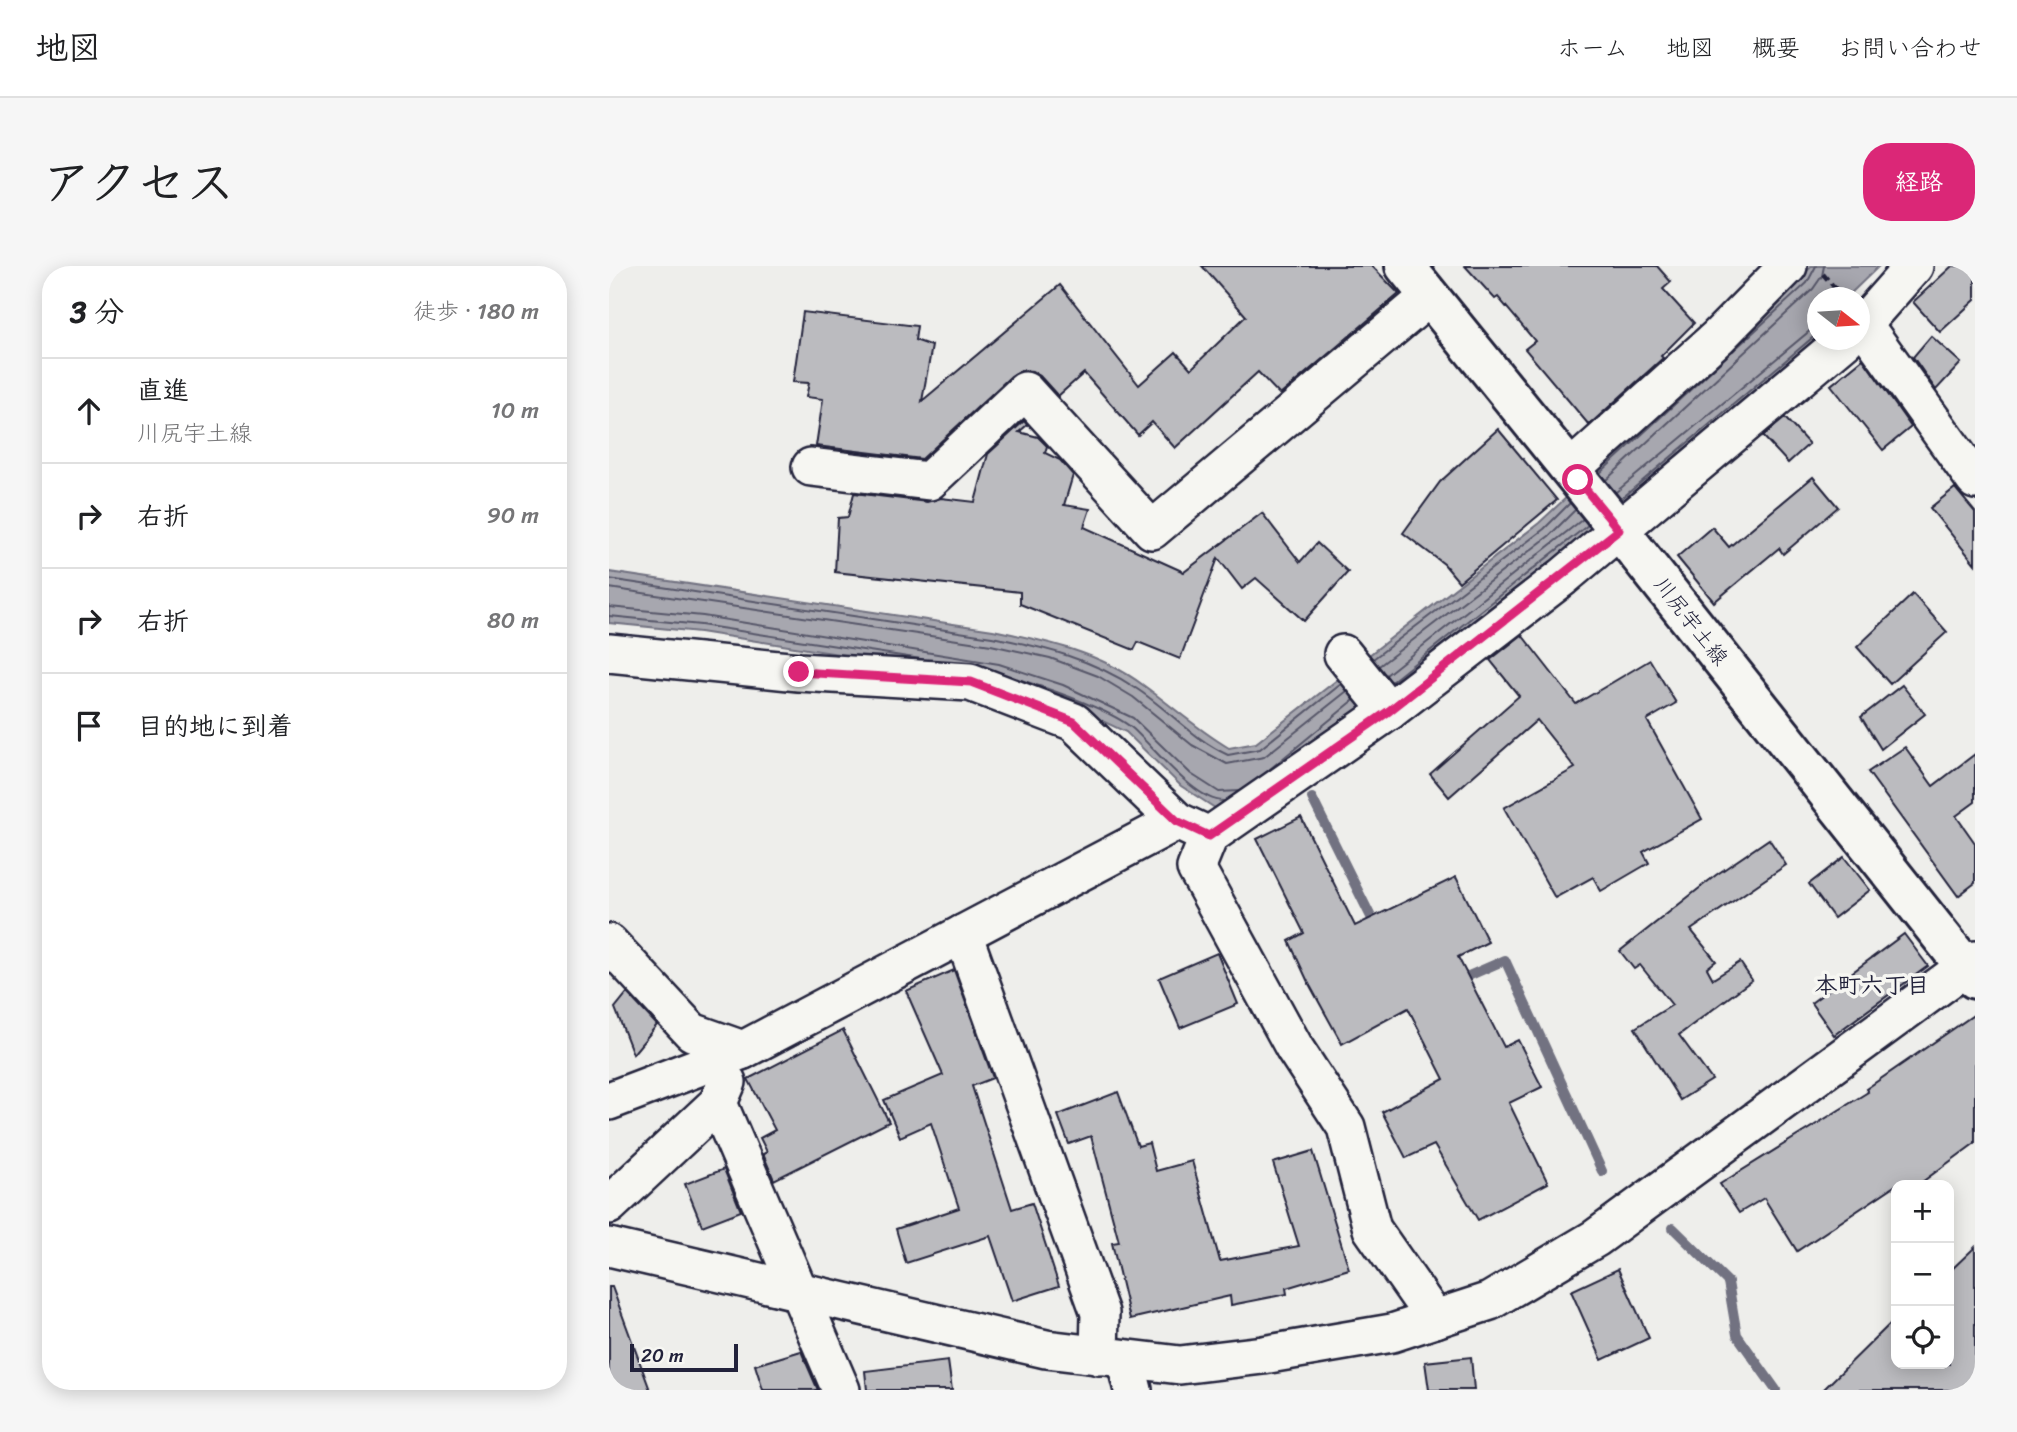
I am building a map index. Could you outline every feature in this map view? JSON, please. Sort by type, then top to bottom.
[{"type":"main road","name":"川尻宇土線","points":[[1405,266],[1972,969]]},
{"type":"street","points":[[1574,475],[1788,266]]},
{"type":"street","points":[[1870,306],[1914,266]]},
{"type":"street","points":[[811,467],[929,481],[1025,391],[1152,530],[1430,297]]},
{"type":"street","points":[[1870,343],[1972,472]]},
{"type":"street","points":[[609,1101],[743,1050],[963,934],[1193,828],[1389,711],[1616,527],[1821,350]]},
{"type":"street","points":[[609,653],[799,672],[971,682],[1074,722],[1193,828],[1196,868],[1295,1049],[1346,1127],[1372,1229],[1435,1319]]},
{"type":"street","points":[[1343,654],[1389,711]]},
{"type":"street","points":[[963,934],[1119,1368]]},
{"type":"street","points":[[609,943],[692,1032],[743,1050]]},
{"type":"street","points":[[609,1247],[1119,1368],[1180,1366],[1392,1333],[1490,1301],[1596,1238],[1972,969]]},
{"type":"street","points":[[609,1205],[718,1103],[743,1050]]},
{"type":"street","points":[[718,1103],[841,1390]]},
{"type":"path","points":[[1815,266],[1829,287]]},
{"type":"water","points":[[1811,266],[1879,266],[1857,287],[1807,287],[1807,349],[1631,500],[1245,806],[1215,808],[1181,786],[1126,732],[1058,700],[995,679],[700,632],[609,623],[609,572],[993,630],[1071,649],[1108,664],[1143,685],[1229,748],[1256,743],[1539,523],[1802,278]]},
{"type":"building","points":[[1202,266],[1372,266],[1399,294],[1280,395],[1258,372],[1175,448],[1152,422],[1138,435],[1084,373],[1058,396],[1040,376],[1032,371],[1021,370],[1011,376],[922,459],[816,446],[823,399],[806,397],[809,383],[793,382],[803,312],[917,326],[915,340],[932,346],[922,401],[1060,285],[1139,385],[1176,352],[1191,369],[1246,316]]},
{"type":"building","points":[[1465,266],[1657,266],[1671,282],[1663,289],[1694,323],[1661,356],[1663,358],[1589,425],[1525,349],[1535,341],[1498,297],[1495,299]]},
{"type":"building","points":[[1952,266],[1975,266],[1975,300],[1940,332],[1913,302]]},
{"type":"building","points":[[1931,336],[1961,363],[1936,390],[1913,357]]},
{"type":"building","points":[[1863,359],[1911,427],[1883,450],[1831,385]]},
{"type":"building","points":[[1785,418],[1809,444],[1788,463],[1763,436]]},
{"type":"building","points":[[1024,421],[1027,425],[1019,432],[1038,437],[1047,446],[1045,453],[1060,460],[1073,475],[1064,505],[1090,509],[1084,527],[1184,572],[1262,513],[1300,562],[1317,543],[1348,572],[1304,621],[1256,578],[1242,589],[1218,558],[1180,659],[1138,642],[1134,650],[1020,604],[1020,592],[835,572],[838,518],[848,517],[854,493],[927,502],[941,498],[975,502],[988,454]]},
{"type":"building","points":[[1498,429],[1557,500],[1459,582],[1444,564],[1403,533],[1440,482]]},
{"type":"building","points":[[1813,477],[1838,507],[1783,554],[1779,548],[1714,602],[1677,557],[1712,527],[1729,547]]},
{"type":"building","points":[[1955,488],[1975,512],[1975,564],[1930,508]]},
{"type":"building","points":[[1913,594],[1947,632],[1890,684],[1857,647]]},
{"type":"building","points":[[1522,635],[1576,704],[1650,660],[1676,703],[1647,720],[1702,819],[1643,852],[1649,863],[1601,891],[1593,877],[1555,898],[1504,808],[1575,768],[1537,720],[1449,797],[1430,774],[1519,696],[1490,660]]},
{"type":"building","points":[[1902,685],[1925,714],[1881,749],[1861,717]]},
{"type":"building","points":[[1905,747],[1933,786],[1975,754],[1975,802],[1956,816],[1975,843],[1975,883],[1958,896],[1868,772]]},
{"type":"building","points":[[1301,817],[1355,926],[1456,877],[1488,942],[1458,957],[1504,1047],[1518,1040],[1542,1087],[1509,1103],[1548,1183],[1478,1220],[1434,1145],[1406,1158],[1382,1112],[1444,1079],[1408,1008],[1342,1044],[1308,982],[1289,941],[1304,933],[1257,839]]},
{"type":"building","points":[[1769,839],[1786,865],[1691,930],[1716,961],[1707,968],[1713,979],[1740,962],[1752,980],[1679,1035],[1712,1080],[1680,1100],[1635,1028],[1672,1005],[1640,965],[1634,969],[1620,951],[1716,875]]},
{"type":"building","points":[[1844,857],[1870,890],[1834,918],[1809,884]]},
{"type":"building","points":[[1904,934],[1928,966],[1834,1035],[1811,1003]]},
{"type":"building","points":[[1217,953],[1238,1004],[1180,1028],[1159,978]]},
{"type":"building","points":[[954,970],[993,1078],[972,1086],[1012,1209],[1032,1203],[1059,1286],[1012,1301],[990,1236],[906,1263],[896,1229],[959,1208],[931,1123],[900,1137],[884,1100],[943,1075],[906,991]]},
{"type":"building","points":[[627,993],[657,1025],[633,1054],[615,1008]]},
{"type":"building","points":[[1975,1014],[1975,1143],[1925,1180],[1891,1180],[1891,1188],[1797,1251],[1764,1198],[1739,1213],[1720,1184],[1868,1092],[1866,1089]]},
{"type":"building","points":[[843,1030],[889,1122],[774,1180],[763,1154],[767,1152],[760,1138],[775,1130],[748,1079]]},
{"type":"building","points":[[1118,1092],[1138,1146],[1149,1143],[1156,1171],[1192,1161],[1220,1261],[1299,1246],[1273,1163],[1313,1151],[1349,1269],[1286,1288],[1287,1294],[1231,1305],[1230,1296],[1130,1319],[1112,1243],[1119,1242],[1091,1136],[1069,1144],[1058,1115]]},
{"type":"building","points":[[724,1169],[741,1211],[702,1226],[685,1184]]},
{"type":"building","points":[[1975,1247],[1975,1375],[1959,1390],[1823,1390],[1891,1323],[1891,1369],[1954,1369],[1954,1267]]},
{"type":"building","points":[[1618,1269],[1649,1338],[1602,1360],[1571,1291]]},
{"type":"building","points":[[609,1287],[612,1287],[650,1390],[609,1390]]},
{"type":"building","points":[[801,1351],[818,1390],[763,1390],[755,1365]]},
{"type":"building","points":[[1471,1357],[1474,1390],[1429,1390],[1425,1362]]},
{"type":"building","points":[[948,1361],[952,1390],[867,1390],[865,1371]]},
{"type":"waterway","points":[[1312,798],[1377,929]]},
{"type":"waterway","points":[[1457,981],[1505,960],[1602,1171]]},
{"type":"waterway","points":[[1673,1228],[1728,1282],[1737,1335],[1776,1390]]},
{"type":"district","name":"本町六丁目","points":[[1872,985]]},
{"type":"route","points":[[799,672],[971,682],[1074,722],[1177,821],[1209,836],[1389,711],[1563,577],[1619,530],[1578,480]]}]
